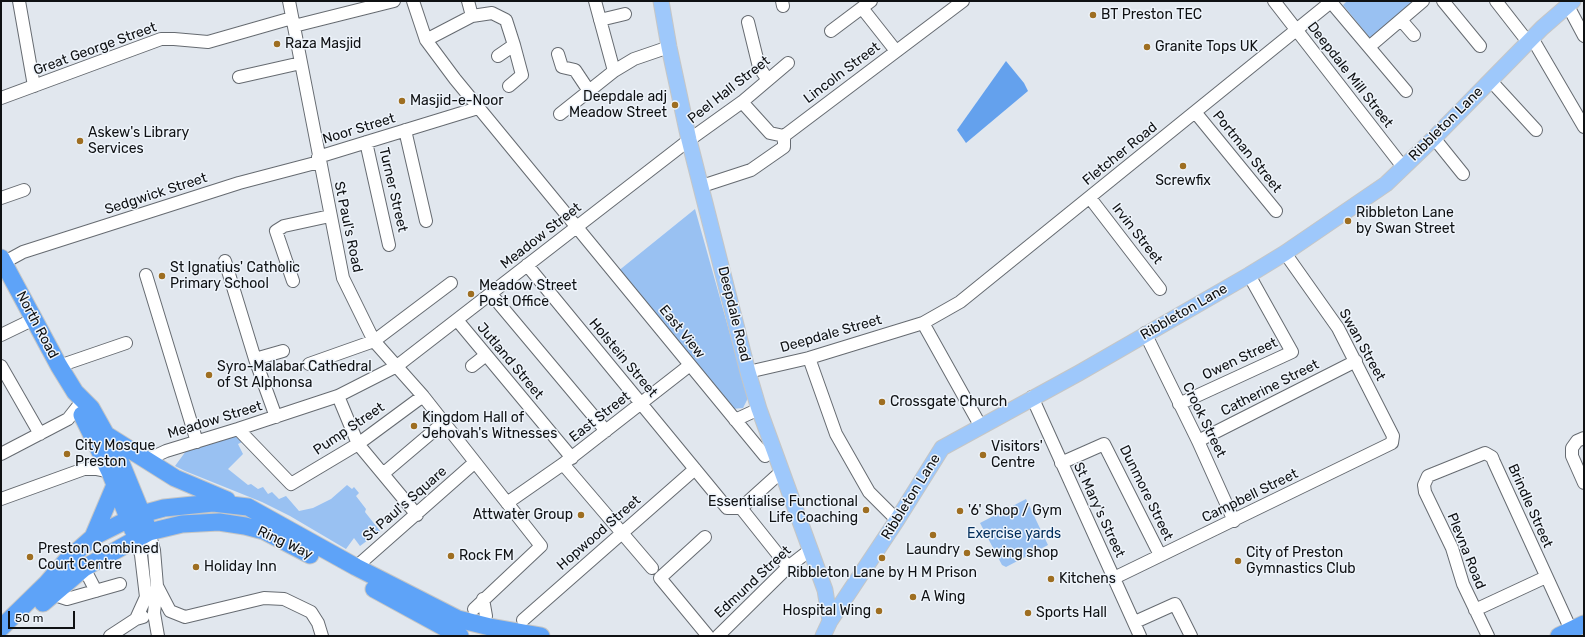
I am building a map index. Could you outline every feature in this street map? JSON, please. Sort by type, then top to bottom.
[{"type":"highway","name":"North Road","points":[[2,261],[77,398],[112,479],[135,516]]},
{"type":"highway","name":"North Road","points":[[77,398],[91,408],[121,463],[135,516]]},
{"type":"highway","points":[[105,434],[141,458],[184,483],[248,507]]},
{"type":"highway","name":"Ring Way","points":[[93,537],[112,479]]},
{"type":"highway","name":"Ring Way","points":[[1,628],[47,583],[66,561],[93,537],[135,516],[164,508],[213,503],[248,507],[356,567],[458,619],[490,627],[540,636]]},
{"type":"highway","points":[[135,516],[143,536]]},
{"type":"highway","name":"Ring Way","points":[[8,636],[52,594],[84,568],[143,536],[182,524],[212,522],[245,526],[264,531],[460,636]]},
{"type":"main road","name":"Deepdale Road","points":[[661,1],[668,47],[689,140],[702,186],[748,372],[759,409],[825,590],[830,620]]},
{"type":"main road","name":"Ribbleton Lane","points":[[823,636],[830,620],[897,520],[942,448],[980,425],[1080,373],[1145,333],[1249,275],[1285,253],[1386,184],[1434,138],[1530,40],[1571,4]]},
{"type":"main road","points":[[825,590],[837,595],[850,590]]},
{"type":"street","points":[[19,1],[34,86]]},
{"type":"street","name":"St Paul's Road","points":[[289,1],[343,278],[374,341],[423,396],[474,463],[507,503]]},
{"type":"street","name":"Great George Street","points":[[1,98],[161,39],[208,42],[293,22],[394,1]]},
{"type":"street","name":"East View","points":[[413,1],[426,40],[478,108],[520,157],[764,456]]},
{"type":"street","points":[[468,1],[472,16]]},
{"type":"street","points":[[595,1],[614,71]]},
{"type":"street","name":"Lincoln Street","points":[[784,136],[963,1]]},
{"type":"street","name":"Deepdale Mill Street","points":[[1274,1],[1403,167]]},
{"type":"street","points":[[1331,1],[1406,91]]},
{"type":"street","name":"Fletcher Road","points":[[923,323],[960,302],[1331,1]]},
{"type":"street","points":[[1369,47],[1423,1]]},
{"type":"street","points":[[1443,1],[1480,46]]},
{"type":"street","points":[[1496,1],[1530,40],[1584,127]]},
{"type":"street","points":[[831,31],[866,4],[896,51]]},
{"type":"street","points":[[1571,4],[1584,36]]},
{"type":"street","points":[[426,40],[472,16],[492,13],[506,20],[522,75],[510,86]]},
{"type":"street","points":[[600,20],[625,14]]},
{"type":"street","points":[[1401,20],[1414,35]]},
{"type":"street","points":[[748,22],[759,67],[768,80]]},
{"type":"street","points":[[498,56],[514,45]]},
{"type":"street","points":[[560,114],[614,71],[634,59],[668,47]]},
{"type":"street","points":[[558,54],[562,67],[575,70],[592,89]]},
{"type":"street","points":[[239,77],[301,63]]},
{"type":"street","name":"Peel Hall Street","points":[[689,140],[742,102],[788,63]]},
{"type":"street","points":[[1490,80],[1536,130]]},
{"type":"street","points":[[702,186],[751,170],[784,147],[784,136],[770,133],[742,102]]},
{"type":"street","name":"Noor Street","points":[[319,160],[366,142],[478,108]]},
{"type":"street","name":"Portman Street","points":[[1195,112],[1276,211]]},
{"type":"street","points":[[405,130],[426,221]]},
{"type":"street","points":[[1434,138],[1463,174]]},
{"type":"street","name":"Meadow Street","points":[[141,458],[153,457],[166,451],[238,430],[338,396],[397,366],[689,140]]},
{"type":"street","name":"Turner Street","points":[[366,142],[390,245]]},
{"type":"street","name":"Sedgwick Street","points":[[2,261],[22,252],[319,160]]},
{"type":"street","points":[[1,198],[24,190]]},
{"type":"street","name":"Irvin Street","points":[[1090,198],[1160,289]]},
{"type":"street","points":[[292,281],[276,231],[284,226],[330,216]]},
{"type":"street","name":"Swan Street","points":[[1285,253],[1338,328],[1356,360],[1394,436]]},
{"type":"street","points":[[225,261],[255,359],[276,417]]},
{"type":"street","name":"Holstein Street","points":[[527,266],[726,508],[741,508]]},
{"type":"street","points":[[146,275],[197,442]]},
{"type":"street","name":"Owen Street","points":[[1179,404],[1292,352],[1249,275]]},
{"type":"street","points":[[309,364],[374,341],[451,283]]},
{"type":"street","points":[[491,294],[606,431]]},
{"type":"street","points":[[1,335],[34,319]]},
{"type":"street","name":"Jutland Street","points":[[457,320],[560,444],[567,461],[621,534],[652,568]]},
{"type":"street","points":[[923,323],[980,425]]},
{"type":"street","name":"Deepdale Street","points":[[748,372],[809,358],[923,323]]},
{"type":"street","name":"Crook Street","points":[[1145,333],[1198,441],[1234,521]]},
{"type":"street","points":[[59,366],[126,343]]},
{"type":"street","points":[[255,359],[283,351]]},
{"type":"street","points":[[472,366],[486,355]]},
{"type":"street","points":[[809,358],[836,434],[870,492],[897,520]]},
{"type":"street","name":"Catherine Street","points":[[1198,441],[1356,360]]},
{"type":"street","name":"East Street","points":[[507,503],[567,461],[690,365]]},
{"type":"street","points":[[1,366],[40,434]]},
{"type":"street","points":[[338,396],[358,444],[384,473],[416,515]]},
{"type":"street","name":"Pump Street","points":[[238,430],[291,484],[358,444],[423,396]]},
{"type":"street","name":"St Mary's Street","points":[[1032,397],[1140,636]]},
{"type":"street","points":[[1,454],[68,419],[77,398]]},
{"type":"street","points":[[735,420],[759,409]]},
{"type":"street","points":[[384,473],[443,423]]},
{"type":"street","name":"Campbell Street","points":[[1114,578],[1392,443],[1394,436]]},
{"type":"street","points":[[1584,438],[1577,441],[1572,448],[1572,456],[1584,483]]},
{"type":"street","name":"Dunmore Street","points":[[1061,463],[1104,444],[1160,555]]},
{"type":"street","points":[[165,472],[163,459],[166,451]]},
{"type":"street","name":"Brindle Street","points":[[1428,476],[1485,453],[1492,457],[1571,630]]},
{"type":"street","name":"St Paul's Square","points":[[356,567],[474,463]]},
{"type":"street","points":[[1,499],[84,469],[96,469],[112,479]]},
{"type":"street","name":"Hopwood Street","points":[[522,620],[695,469]]},
{"type":"street","points":[[782,471],[741,508],[788,567]]},
{"type":"street","name":"Plevna Road","points":[[1428,476],[1424,485],[1425,492],[1452,548],[1463,584],[1488,636]]},
{"type":"street","points":[[474,609],[541,546],[507,503]]},
{"type":"street","points":[[143,536],[154,550],[157,586],[154,613],[158,636]]},
{"type":"street","points":[[136,619],[146,597],[141,555],[143,536]]},
{"type":"street","points":[[705,537],[660,578],[708,636]]},
{"type":"street","name":"Edmund Street","points":[[718,636],[788,567],[810,550]]},
{"type":"street","points":[[84,568],[96,591]]},
{"type":"street","points":[[1475,610],[1546,577]]},
{"type":"street","points":[[52,594],[67,599],[120,584]]},
{"type":"street","points":[[157,586],[170,611],[185,617],[264,598],[284,599],[311,612],[318,622],[322,636]]},
{"type":"street","points":[[483,599],[486,616]]},
{"type":"street","points":[[1134,622],[1175,604],[1191,636]]},
{"type":"street","points":[[110,636],[136,619],[154,613]]},
{"type":"green space","points":[[1347,1],[1415,1],[1370,38],[1343,5]]},
{"type":"green space","points":[[695,209],[748,398],[743,408],[732,409],[617,272]]},
{"type":"green space","points":[[236,435],[244,441],[238,444],[243,454],[228,469],[248,485],[251,484],[258,489],[263,487],[268,494],[272,492],[279,499],[286,496],[299,511],[313,508],[331,499],[347,485],[352,489],[354,487],[359,493],[356,496],[366,509],[365,512],[380,531],[360,546],[354,538],[346,549],[290,516],[262,502],[175,466],[186,451]]},
{"type":"green space","name":"Exercise yards","points":[[1026,499],[1048,545],[1006,567],[1002,565],[980,523]]},
{"type":"shaded area","points":[[1006,61],[1024,83],[1028,91],[966,143],[957,130]]},
{"type":"place","name":"BT Preston TEC","points":[[1093,15]]},
{"type":"place","name":"Raza Masjid","points":[[277,44]]},
{"type":"place","name":"Granite Tops UK","points":[[1147,47]]},
{"type":"place","name":"Masjid-e-Noor","points":[[402,101]]},
{"type":"place","name":"Deepdale adj Meadow Street","points":[[675,105]]},
{"type":"place","name":"Askew's Library Services","points":[[80,141]]},
{"type":"place","name":"Screwfix","points":[[1183,166]]},
{"type":"place","name":"Ribbleton Lane by Swan Street","points":[[1348,221]]},
{"type":"place","name":"St Ignatius' Catholic Primary School","points":[[162,276]]},
{"type":"place","name":"Meadow Street Post Office","points":[[471,294]]},
{"type":"place","name":"Syro-Malabar Cathedral of St Alphonsa","points":[[209,375]]},
{"type":"place","name":"Crossgate Church","points":[[882,402]]},
{"type":"place","name":"Kingdom Hall of Jehovah's Witnesses","points":[[414,426]]},
{"type":"place","name":"City Mosque Preston","points":[[67,454]]},
{"type":"place","name":"Visitors' Centre","points":[[983,455]]},
{"type":"place","name":"Essentialise Functional Life Coaching","points":[[866,510]]},
{"type":"place","name":"'6' Shop / Gym","points":[[960,511]]},
{"type":"place","name":"Attwater Group","points":[[581,515]]},
{"type":"place","name":"Laundry","points":[[933,535]]},
{"type":"place","name":"Sewing shop","points":[[967,553]]},
{"type":"place","name":"Rock FM","points":[[451,556]]},
{"type":"place","name":"Preston Combined Court Centre","points":[[30,557]]},
{"type":"place","name":"Ribbleton Lane by H M Prison","points":[[882,558]]},
{"type":"place","name":"City of Preston Gymnastics Club","points":[[1238,561]]},
{"type":"place","name":"Holiday Inn","points":[[196,567]]},
{"type":"place","name":"Kitchens","points":[[1051,579]]},
{"type":"place","name":"A Wing","points":[[913,597]]},
{"type":"place","name":"Hospital Wing","points":[[879,611]]},
{"type":"place","name":"Sports Hall","points":[[1028,613]]}]
